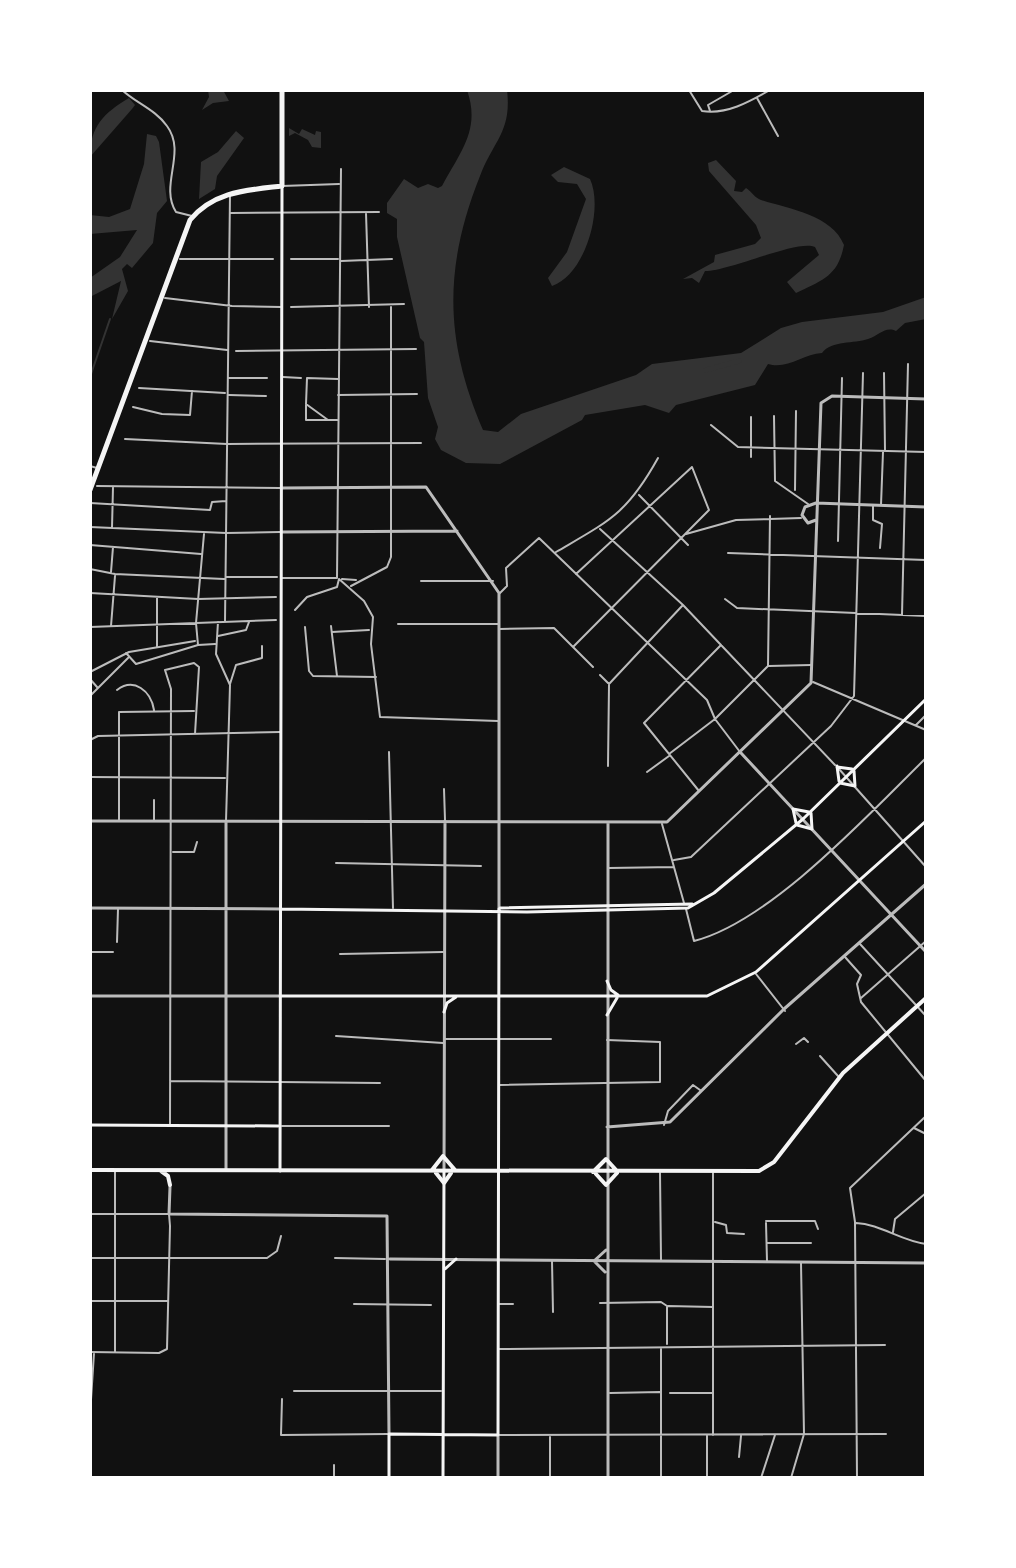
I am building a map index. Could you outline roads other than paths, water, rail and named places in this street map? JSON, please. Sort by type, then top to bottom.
[{"type":"highway","points":[[90,490],[191,218],[230,193],[282,186],[282,90]]},
{"type":"main road","points":[[280,1171],[282,186]]},
{"type":"main road","points":[[281,909],[608,912],[685,907],[700,903],[803,819],[926,699]]},
{"type":"main road","points":[[837,766],[846,770],[856,767]]},
{"type":"main road","points":[[837,766],[840,776],[837,785]]},
{"type":"main road","points":[[855,786],[852,775],[856,767]]},
{"type":"main road","points":[[837,785],[846,782],[855,786]]},
{"type":"main road","points":[[793,809],[804,813],[812,810]]},
{"type":"main road","points":[[793,809],[797,817],[794,827]]},
{"type":"main road","points":[[812,810],[809,819],[812,829]]},
{"type":"main road","points":[[280,996],[703,997],[756,972],[861,882],[926,821]]},
{"type":"main road","points":[[794,827],[802,824],[812,829]]},
{"type":"main road","points":[[499,909],[507,906],[685,907]]},
{"type":"main road","points":[[389,1478],[389,1434],[498,1435],[499,909]]},
{"type":"main road","points":[[607,981],[611,991],[626,996]]},
{"type":"main road","points":[[444,1012],[446,1004],[457,996]]},
{"type":"main road","points":[[607,1015],[613,1001],[626,996]]},
{"type":"main road","points":[[90,1170],[752,1172],[768,1167],[840,1077],[926,998]]},
{"type":"main road","points":[[90,1125],[280,1126]]},
{"type":"main road","points":[[429,1171],[436,1168],[443,1156],[457,1171]]},
{"type":"main road","points":[[591,1172],[606,1159],[622,1172]]},
{"type":"main road","points":[[157,1170],[168,1176],[170,1185]]},
{"type":"main road","points":[[170,1185],[173,1178],[183,1171]]},
{"type":"main road","points":[[429,1171],[441,1175],[444,1183]]},
{"type":"main road","points":[[443,1478],[444,1171]]},
{"type":"main road","points":[[444,1183],[447,1175],[457,1171]]},
{"type":"main road","points":[[591,1172],[606,1185],[622,1172]]},
{"type":"main road","points":[[443,1273],[456,1259]]},
{"type":"street","points":[[122,90],[158,116],[172,133],[176,147],[170,182],[173,207],[191,218]]},
{"type":"street","points":[[689,90],[702,111],[710,112],[717,112],[770,90]]},
{"type":"street","points":[[710,112],[708,105],[734,90]]},
{"type":"street","points":[[757,97],[778,136]]},
{"type":"street","points":[[295,610],[307,597],[337,587],[338,578],[341,169]]},
{"type":"street","points":[[282,186],[341,184]]},
{"type":"street","points":[[225,622],[230,193]]},
{"type":"street","points":[[366,212],[369,307]]},
{"type":"street","points":[[230,213],[379,212]]},
{"type":"street","points":[[180,259],[273,259]]},
{"type":"street","points":[[291,259],[392,259]]},
{"type":"street","points":[[165,298],[282,307]]},
{"type":"street","points":[[291,307],[391,307],[404,304]]},
{"type":"street","points":[[90,569],[113,574],[200,578],[357,580],[387,567],[391,532],[391,307]]},
{"type":"street","points":[[150,341],[228,350]]},
{"type":"street","points":[[236,351],[416,349]]},
{"type":"street","points":[[902,615],[908,364]]},
{"type":"street","points":[[674,860],[691,857],[814,742],[853,698],[863,373]]},
{"type":"street","points":[[881,505],[884,373]]},
{"type":"street","points":[[282,377],[301,378]]},
{"type":"street","points":[[228,378],[267,378]]},
{"type":"street","points":[[338,379],[307,378],[306,404],[306,420],[338,420]]},
{"type":"street","points":[[838,541],[842,378]]},
{"type":"street","points":[[139,388],[266,396]]},
{"type":"street","points":[[133,407],[162,414],[190,415],[192,391]]},
{"type":"street","points":[[338,395],[417,394]]},
{"type":"street","points":[[90,821],[669,821],[784,712],[812,681],[820,406],[826,397],[926,399]]},
{"type":"street","points":[[306,404],[328,420]]},
{"type":"street","points":[[795,492],[796,411]]},
{"type":"street","points":[[774,416],[775,481],[785,491],[795,492],[809,505]]},
{"type":"street","points":[[751,417],[751,457]]},
{"type":"street","points":[[711,425],[738,447],[926,452]]},
{"type":"street","points":[[125,439],[227,444],[421,443]]},
{"type":"street","points":[[555,552],[600,529],[638,494],[658,458]]},
{"type":"street","points":[[90,466],[98,469]]},
{"type":"street","points":[[573,647],[709,510],[692,467],[576,574]]},
{"type":"street","points":[[97,486],[424,486],[433,492],[499,593],[499,909]]},
{"type":"street","points":[[112,528],[113,486]]},
{"type":"street","points":[[638,494],[688,545]]},
{"type":"street","points":[[90,503],[210,510],[212,502],[226,501]]},
{"type":"street","points":[[802,518],[802,511],[816,503],[926,507]]},
{"type":"street","points":[[873,505],[873,520],[882,524],[880,548]]},
{"type":"street","points":[[684,535],[736,520],[770,516],[802,518],[816,531]]},
{"type":"street","points":[[647,772],[715,719],[768,666],[770,516]]},
{"type":"street","points":[[808,523],[816,520]]},
{"type":"street","points":[[449,531],[454,524]]},
{"type":"street","points":[[90,527],[226,533],[449,531],[462,535]]},
{"type":"street","points":[[600,529],[722,645],[837,766],[926,867]]},
{"type":"street","points":[[198,645],[196,623],[204,532]]},
{"type":"street","points":[[499,593],[507,586],[506,568],[539,538],[707,700],[715,719],[741,753],[926,952]]},
{"type":"street","points":[[90,545],[202,554]]},
{"type":"street","points":[[111,627],[113,547]]},
{"type":"street","points":[[728,553],[926,560]]},
{"type":"street","points":[[338,578],[351,588],[372,614],[370,630],[377,677],[377,714],[390,718],[499,721]]},
{"type":"street","points":[[351,588],[357,580]]},
{"type":"street","points":[[421,581],[493,581]]},
{"type":"street","points":[[725,599],[737,608],[925,616],[926,583]]},
{"type":"street","points":[[90,593],[198,599],[276,597]]},
{"type":"street","points":[[157,597],[157,647]]},
{"type":"street","points":[[608,766],[609,684],[683,605]]},
{"type":"street","points":[[90,627],[276,620]]},
{"type":"street","points":[[216,636],[246,630],[248,621]]},
{"type":"street","points":[[218,622],[217,660],[230,685]]},
{"type":"street","points":[[398,624],[554,628],[593,667]]},
{"type":"street","points":[[331,626],[337,678]]},
{"type":"street","points":[[305,627],[309,671],[316,677],[377,677]]},
{"type":"street","points":[[332,632],[370,630]]},
{"type":"street","points":[[90,672],[126,653],[196,641]]},
{"type":"street","points":[[126,653],[136,664],[198,645],[216,644]]},
{"type":"street","points":[[700,792],[644,723],[722,645]]},
{"type":"street","points":[[226,1171],[226,778],[230,685],[236,665],[261,658],[262,646]]},
{"type":"street","points":[[90,696],[130,657]]},
{"type":"street","points":[[169,1126],[172,777],[171,711],[165,670],[198,665],[195,734]]},
{"type":"street","points":[[768,666],[812,665]]},
{"type":"street","points":[[600,675],[609,684]]},
{"type":"street","points":[[90,679],[97,688]]},
{"type":"street","points":[[812,681],[926,730]]},
{"type":"street","points":[[117,690],[125,685],[137,685],[149,696],[153,711]]},
{"type":"street","points":[[119,821],[119,711],[196,711]]},
{"type":"street","points":[[915,725],[926,715]]},
{"type":"street","points":[[92,739],[119,735],[281,732]]},
{"type":"street","points":[[389,752],[393,910]]},
{"type":"street","points":[[662,823],[694,941],[746,921],[831,850],[926,758]]},
{"type":"street","points":[[90,777],[226,778]]},
{"type":"street","points":[[444,789],[444,1171]]},
{"type":"street","points":[[154,800],[154,821]]},
{"type":"street","points":[[608,823],[608,1478]]},
{"type":"street","points":[[172,852],[194,852],[197,842]]},
{"type":"street","points":[[336,863],[481,866]]},
{"type":"street","points":[[608,868],[675,867]]},
{"type":"street","points":[[607,1127],[662,1125],[702,1091],[784,1010],[926,884]]},
{"type":"street","points":[[90,908],[281,909]]},
{"type":"street","points":[[117,942],[118,908]]},
{"type":"street","points":[[861,998],[926,941]]},
{"type":"street","points":[[859,943],[926,1016]]},
{"type":"street","points":[[90,952],[113,952]]},
{"type":"street","points":[[340,954],[444,952]]},
{"type":"street","points":[[844,956],[861,975],[857,984],[861,998],[885,1034],[926,1081]]},
{"type":"street","points":[[756,972],[784,1010]]},
{"type":"street","points":[[90,996],[280,996]]},
{"type":"street","points":[[336,1036],[444,1041],[551,1039]]},
{"type":"street","points":[[796,1044],[804,1038],[808,1042]]},
{"type":"street","points":[[498,1085],[660,1082],[660,1042],[607,1040]]},
{"type":"street","points":[[820,1056],[840,1077]]},
{"type":"street","points":[[170,1081],[380,1083]]},
{"type":"street","points":[[662,1125],[668,1111],[693,1085],[702,1091]]},
{"type":"street","points":[[857,1478],[855,1222],[850,1188],[926,1116]]},
{"type":"street","points":[[280,1126],[389,1126]]},
{"type":"street","points":[[913,1127],[926,1134]]},
{"type":"street","points":[[115,1170],[115,1352]]},
{"type":"street","points":[[91,1415],[92,1352],[161,1353],[168,1346],[170,1171]]},
{"type":"street","points":[[660,1173],[661,1262]]},
{"type":"street","points":[[713,1173],[713,1435]]},
{"type":"street","points":[[893,1233],[895,1219],[926,1193]]},
{"type":"street","points":[[90,1214],[387,1216],[390,1259],[389,1434],[281,1435],[282,1399]]},
{"type":"street","points":[[767,1262],[766,1220],[815,1221],[818,1229]]},
{"type":"street","points":[[714,1222],[726,1225],[727,1233],[744,1234]]},
{"type":"street","points":[[855,1222],[869,1223],[926,1244]]},
{"type":"street","points":[[90,1258],[267,1258],[277,1251],[281,1236]]},
{"type":"street","points":[[767,1243],[811,1243]]},
{"type":"street","points":[[594,1261],[607,1246]]},
{"type":"street","points":[[607,1246],[609,1255],[618,1261]]},
{"type":"street","points":[[335,1258],[926,1263]]},
{"type":"street","points":[[552,1260],[553,1312]]},
{"type":"street","points":[[594,1261],[607,1274]]},
{"type":"street","points":[[791,1478],[804,1434],[801,1262]]},
{"type":"street","points":[[90,1301],[169,1301]]},
{"type":"street","points":[[600,1303],[661,1302],[667,1306],[713,1307]]},
{"type":"street","points":[[354,1304],[431,1305]]},
{"type":"street","points":[[498,1304],[513,1304]]},
{"type":"street","points":[[667,1306],[667,1345]]},
{"type":"street","points":[[498,1349],[661,1349],[667,1345],[802,1343],[885,1345]]},
{"type":"street","points":[[661,1349],[661,1478]]},
{"type":"street","points":[[294,1391],[443,1391]]},
{"type":"street","points":[[607,1393],[661,1392]]},
{"type":"street","points":[[670,1393],[713,1393]]},
{"type":"street","points":[[498,1478],[498,1435],[886,1434]]},
{"type":"street","points":[[550,1435],[550,1478]]},
{"type":"street","points":[[707,1435],[707,1478]]},
{"type":"street","points":[[739,1457],[741,1435]]},
{"type":"street","points":[[761,1478],[775,1435]]},
{"type":"street","points":[[334,1465],[334,1478]]},
{"type":"waterway","points":[[90,377],[110,319]]},
{"type":"waterway","points":[[706,370],[739,361]]}]
